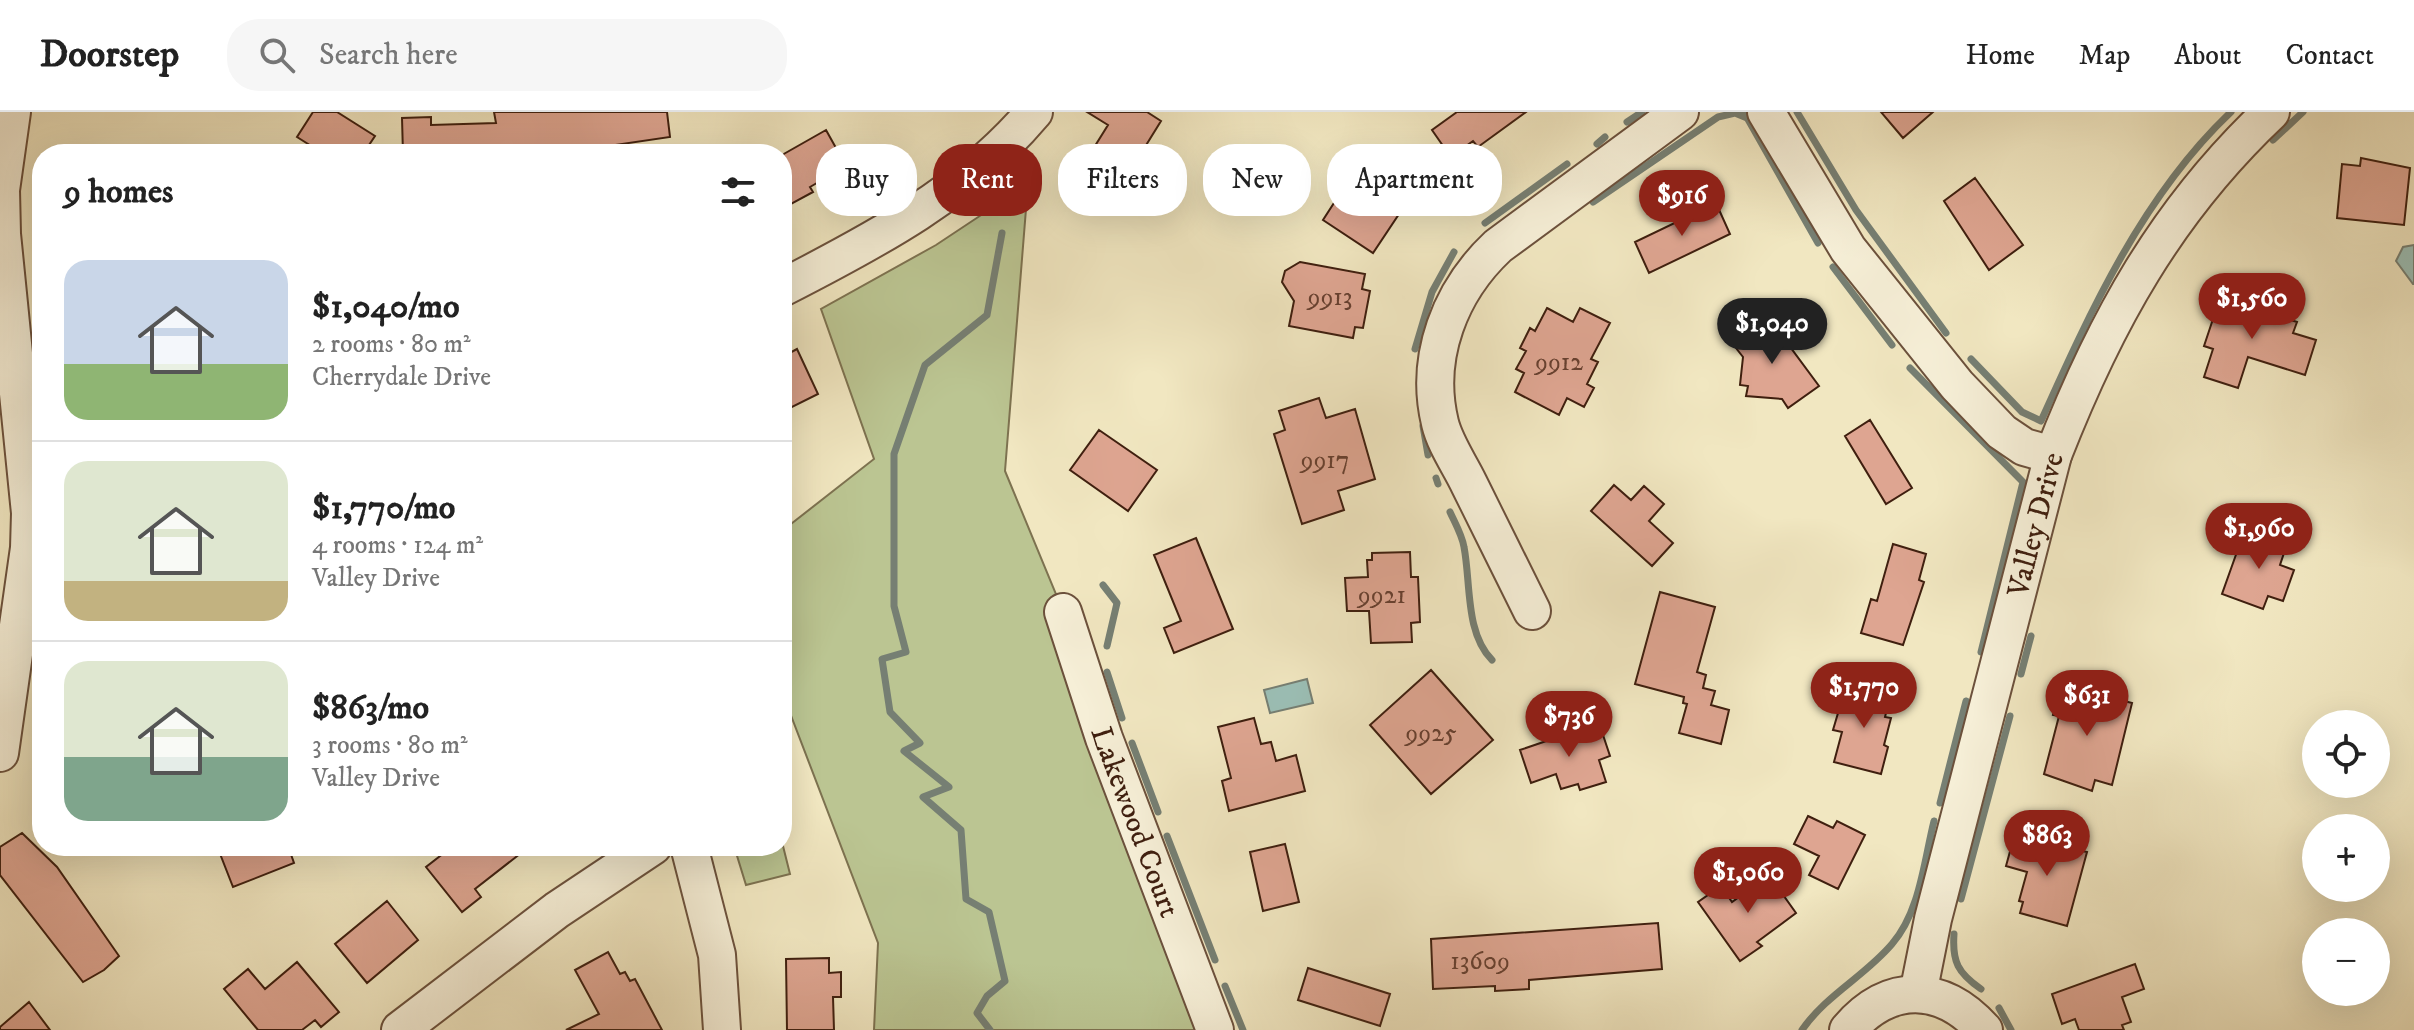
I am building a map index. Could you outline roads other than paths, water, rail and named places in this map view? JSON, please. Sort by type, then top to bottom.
[{"type":"street","points":[[0,753],[29,548],[30,513],[2,220],[6,136],[12,112]]},
{"type":"street","points":[[792,282],[924,209],[975,173],[1034,112]]},
{"type":"street","points":[[1532,611],[1441,426],[1435,391],[1438,352],[1450,309],[1476,267],[1498,246],[1680,112]]},
{"type":"street","points":[[1766,112],[1848,249],[1957,385],[2002,432],[2024,447],[2053,455]]},
{"type":"street","name":"Valley Drive","points":[[1918,994],[1933,919],[2053,455],[2082,382],[2130,285],[2183,209],[2242,139],[2271,112]]},
{"type":"street","name":"Lakewood Court","points":[[1063,612],[1104,738],[1215,1030]]},
{"type":"street","points":[[400,1030],[557,910],[638,856]]},
{"type":"street","points":[[692,856],[717,955],[722,1030]]},
{"type":"street","points":[[1848,1030],[1867,1010],[1892,997],[1918,994],[1945,999],[1968,1012],[1984,1030]]},
{"type":"water","points":[[2414,245],[2413,284],[2396,261],[2403,247]]},
{"type":"water","points":[[1307,679],[1313,703],[1270,713],[1264,690]]},
{"type":"waterway","points":[[1627,122],[1642,112]]},
{"type":"waterway","points":[[1797,112],[1856,210],[1946,333]]},
{"type":"waterway","points":[[1971,359],[2022,412],[2041,421],[2121,257],[2171,180],[2231,112]]},
{"type":"waterway","points":[[2273,140],[2303,112]]},
{"type":"waterway","points":[[1593,202],[1718,117],[1735,113],[1747,118]]},
{"type":"waterway","points":[[1745,114],[1818,243]]},
{"type":"waterway","points":[[1597,144],[1605,137]]},
{"type":"waterway","points":[[1485,223],[1567,164]]},
{"type":"waterway","points":[[990,1030],[977,1013],[987,996],[1005,981],[989,912],[966,899],[961,830],[923,797],[949,787],[904,751],[920,743],[890,712],[882,659],[906,652],[894,606],[894,454],[925,365],[987,315],[1002,233]]},
{"type":"waterway","points":[[1415,349],[1432,292],[1454,252]]},
{"type":"waterway","points":[[1833,267],[1892,345]]},
{"type":"waterway","points":[[1910,368],[2023,482],[1981,652]]},
{"type":"waterway","points":[[1423,426],[1428,455]]},
{"type":"waterway","points":[[1436,478],[1438,484]]},
{"type":"waterway","points":[[1450,512],[1464,547],[1473,622],[1483,649],[1492,660]]},
{"type":"waterway","points":[[1103,585],[1117,603],[1107,646]]},
{"type":"waterway","points":[[2021,674],[2031,636]]},
{"type":"waterway","points":[[1107,672],[1122,718]]},
{"type":"waterway","points":[[1940,803],[1966,701]]},
{"type":"waterway","points":[[1961,899],[2010,716]]},
{"type":"waterway","points":[[1132,743],[1158,812]]},
{"type":"waterway","points":[[1802,1030],[1822,1006],[1881,955],[1901,931],[1920,886],[1934,821]]},
{"type":"waterway","points":[[1167,836],[1215,960]]},
{"type":"waterway","points":[[1954,934],[1958,966],[1981,989]]},
{"type":"waterway","points":[[1225,986],[1243,1030]]},
{"type":"waterway","points":[[1999,1008],[2011,1030]]}]
